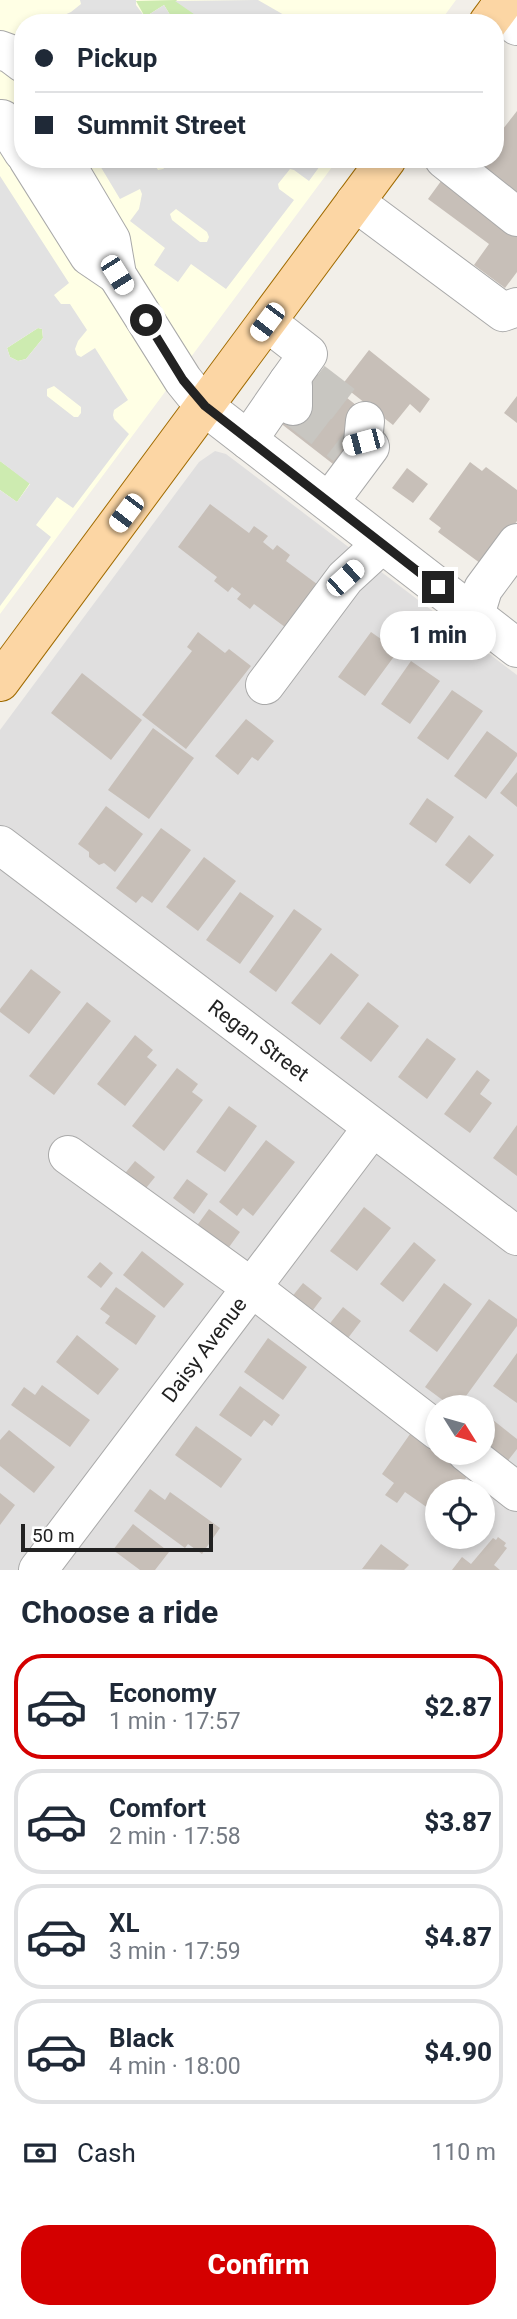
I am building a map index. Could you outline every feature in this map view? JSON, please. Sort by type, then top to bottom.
[{"type":"main road","points":[[0,682],[380,168]]},
{"type":"street","points":[[34,168],[89,256],[117,275]]},
{"type":"street","points":[[68,168],[111,240],[117,275],[183,380],[205,406],[517,648]]},
{"type":"street","points":[[455,168],[517,217]]},
{"type":"street","points":[[355,202],[512,314]]},
{"type":"street","points":[[248,440],[298,390],[308,354],[267,322]]},
{"type":"street","points":[[329,502],[370,447],[357,436]]},
{"type":"street","points":[[475,615],[483,589],[517,543]]},
{"type":"street","points":[[265,685],[345,578],[383,544]]},
{"type":"street","name":"Regan Street","points":[[0,845],[517,1236]]},
{"type":"street","name":"Daisy Avenue","points":[[38,1570],[372,1128]]},
{"type":"street","points":[[68,1155],[251,1287],[425,1421]]},
{"type":"street","points":[[483,1465],[517,1492]]},
{"type":"shaded area","points":[[0,0],[456,0],[446,14],[14,14],[14,168],[331,168],[0,614]]},
{"type":"shaded area","points":[[80,0],[136,0],[136,5],[143,14],[66,14],[81,4]]},
{"type":"shaded area","points":[[258,0],[282,14],[194,14],[175,1]]},
{"type":"shaded area","points":[[164,5],[170,14],[150,14]]},
{"type":"shaded area","points":[[101,168],[318,168],[309,181],[290,169],[278,184],[279,189],[294,200],[226,289],[191,264],[178,282],[154,265],[165,248],[130,221],[139,209],[142,194],[140,189],[120,199]],"holes":[[[176,209],[207,232],[207,242],[200,242],[172,220],[170,214]]]},
{"type":"shaded area","points":[[0,176],[69,283],[54,295],[61,304],[70,304],[87,330],[78,341],[75,349],[77,355],[81,357],[95,348],[128,400],[114,410],[113,415],[129,434],[73,508],[57,497],[36,525],[51,537],[0,606],[0,490],[17,502],[30,484],[0,461]],"holes":[[[38,328],[42,329],[43,338],[26,359],[18,361],[10,357],[7,348]],[[54,386],[81,407],[78,417],[74,417],[47,396],[47,389]]]},
{"type":"shaded area","points":[[215,451],[226,454],[517,675],[517,1570],[0,1570],[0,730],[199,462]]},
{"type":"green space","points":[[176,0],[195,14],[170,14],[164,5],[150,14],[143,14],[136,1]]},
{"type":"green space","points":[[38,328],[42,329],[43,338],[26,359],[18,361],[10,357],[7,348]]},
{"type":"green space","points":[[0,461],[30,483],[17,502],[0,490]]},
{"type":"building","points":[[517,111],[517,201],[473,168],[504,168],[504,128]]},
{"type":"building","points":[[444,177],[517,231],[517,272],[505,288],[474,265],[489,244],[428,199]]},
{"type":"building","points":[[369,350],[430,399],[420,413],[410,404],[393,425],[342,385]]},
{"type":"building","points":[[317,374],[371,417],[333,464],[279,422]]},
{"type":"building","points":[[517,396],[517,423],[504,413]]},
{"type":"building","points":[[470,462],[482,471],[486,467],[517,490],[517,521],[484,566],[438,532],[441,528],[429,519]]},
{"type":"building","points":[[407,468],[428,484],[413,503],[392,488]]},
{"type":"building","points":[[210,504],[249,533],[254,526],[268,536],[263,542],[273,550],[277,545],[290,555],[286,561],[325,590],[293,633],[254,604],[250,609],[237,599],[241,594],[232,587],[228,592],[214,581],[217,577],[178,547]]},
{"type":"building","points":[[198,632],[225,653],[229,649],[251,666],[186,749],[142,715],[192,651],[187,647]]},
{"type":"building","points":[[371,632],[398,651],[365,696],[338,677]]},
{"type":"building","points":[[411,661],[440,681],[410,724],[381,704]]},
{"type":"building","points":[[82,673],[142,720],[111,760],[51,713]]},
{"type":"building","points":[[452,690],[483,711],[448,760],[417,738]]},
{"type":"building","points":[[246,719],[274,741],[258,761],[252,757],[238,775],[215,756]]},
{"type":"building","points":[[153,728],[194,758],[149,819],[108,790]]},
{"type":"building","points":[[487,731],[517,753],[517,756],[486,799],[454,776]]},
{"type":"building","points":[[517,772],[517,807],[500,793]]},
{"type":"building","points":[[427,798],[454,817],[436,843],[409,824]]},
{"type":"building","points":[[106,806],[143,834],[115,872],[104,863],[99,865],[89,857],[89,852],[78,844]]},
{"type":"building","points":[[161,828],[191,850],[152,903],[142,896],[136,903],[116,888]]},
{"type":"building","points":[[469,835],[494,855],[470,884],[445,865]]},
{"type":"building","points":[[204,857],[236,881],[198,931],[166,907]]},
{"type":"building","points":[[240,892],[274,916],[240,964],[206,940]]},
{"type":"building","points":[[294,909],[322,929],[276,992],[249,972]]},
{"type":"building","points":[[331,953],[359,975],[320,1025],[291,1003]]},
{"type":"building","points":[[31,969],[61,992],[29,1034],[0,1012],[0,1009]]},
{"type":"building","points":[[87,1002],[111,1021],[54,1095],[29,1076]]},
{"type":"building","points":[[368,1002],[399,1026],[371,1062],[340,1038]]},
{"type":"building","points":[[135,1035],[153,1050],[147,1057],[157,1065],[125,1106],[97,1084]]},
{"type":"building","points":[[427,1038],[456,1059],[427,1099],[398,1077]]},
{"type":"building","points":[[177,1068],[198,1084],[192,1092],[203,1100],[164,1151],[132,1126]]},
{"type":"building","points":[[477,1070],[490,1080],[480,1094],[492,1103],[470,1133],[444,1114]]},
{"type":"building","points":[[229,1106],[257,1126],[225,1172],[196,1152]]},
{"type":"building","points":[[517,1125],[517,1176],[493,1158]]},
{"type":"building","points":[[266,1140],[295,1162],[253,1216],[243,1208],[237,1216],[219,1202]]},
{"type":"building","points":[[135,1161],[155,1177],[138,1198],[118,1182]]},
{"type":"building","points":[[187,1179],[208,1194],[194,1214],[173,1198]]},
{"type":"building","points":[[364,1207],[391,1228],[357,1271],[330,1251]]},
{"type":"building","points":[[209,1209],[240,1232],[224,1254],[193,1231]]},
{"type":"building","points":[[414,1242],[436,1260],[403,1302],[380,1284]]},
{"type":"building","points":[[142,1251],[184,1284],[164,1308],[123,1275]]},
{"type":"building","points":[[100,1262],[113,1273],[101,1288],[87,1277]]},
{"type":"building","points":[[303,1283],[322,1298],[307,1318],[287,1303]]},
{"type":"building","points":[[444,1283],[472,1304],[437,1352],[409,1331]]},
{"type":"building","points":[[116,1287],[156,1316],[136,1345],[105,1323],[110,1316],[100,1309]]},
{"type":"building","points":[[489,1299],[517,1319],[517,1326],[467,1395],[436,1395],[425,1387]]},
{"type":"building","points":[[343,1307],[361,1321],[345,1342],[327,1327]]},
{"type":"building","points":[[77,1335],[119,1369],[98,1395],[56,1362]]},
{"type":"building","points":[[268,1338],[307,1367],[283,1400],[244,1372]]},
{"type":"building","points":[[517,1353],[517,1403],[493,1386]]},
{"type":"building","points":[[42,1385],[90,1420],[70,1447],[11,1405],[24,1387],[35,1395]]},
{"type":"building","points":[[240,1386],[280,1415],[272,1426],[264,1420],[251,1437],[219,1415]]},
{"type":"building","points":[[495,1422],[517,1439],[517,1449],[506,1463],[495,1454]]},
{"type":"building","points":[[196,1426],[242,1459],[221,1488],[175,1455]]},
{"type":"building","points":[[415,1427],[425,1434],[425,1465],[469,1465],[473,1468],[465,1479],[425,1479],[425,1506],[405,1492],[397,1503],[385,1495],[394,1483],[382,1474]]},
{"type":"building","points":[[9,1430],[55,1467],[34,1493],[0,1466],[0,1440]]},
{"type":"building","points":[[150,1489],[165,1500],[170,1492],[220,1528],[202,1554],[188,1544],[185,1548],[134,1511]]},
{"type":"building","points":[[0,1493],[15,1505],[0,1525]]},
{"type":"building","points":[[133,1524],[169,1552],[155,1570],[140,1570],[113,1550]]},
{"type":"building","points":[[498,1537],[506,1543],[504,1546],[507,1548],[494,1565],[500,1570],[452,1570],[462,1557],[471,1564],[484,1549],[495,1549]]},
{"type":"building","points":[[381,1544],[409,1565],[404,1570],[362,1569]]},
{"type":"tunnel","points":[[313,381],[365,421]]},
{"type":"tunnel","points":[[293,406],[345,446]]},
{"type":"route","points":[[146,320],[183,380],[205,406],[438,587]]}]
